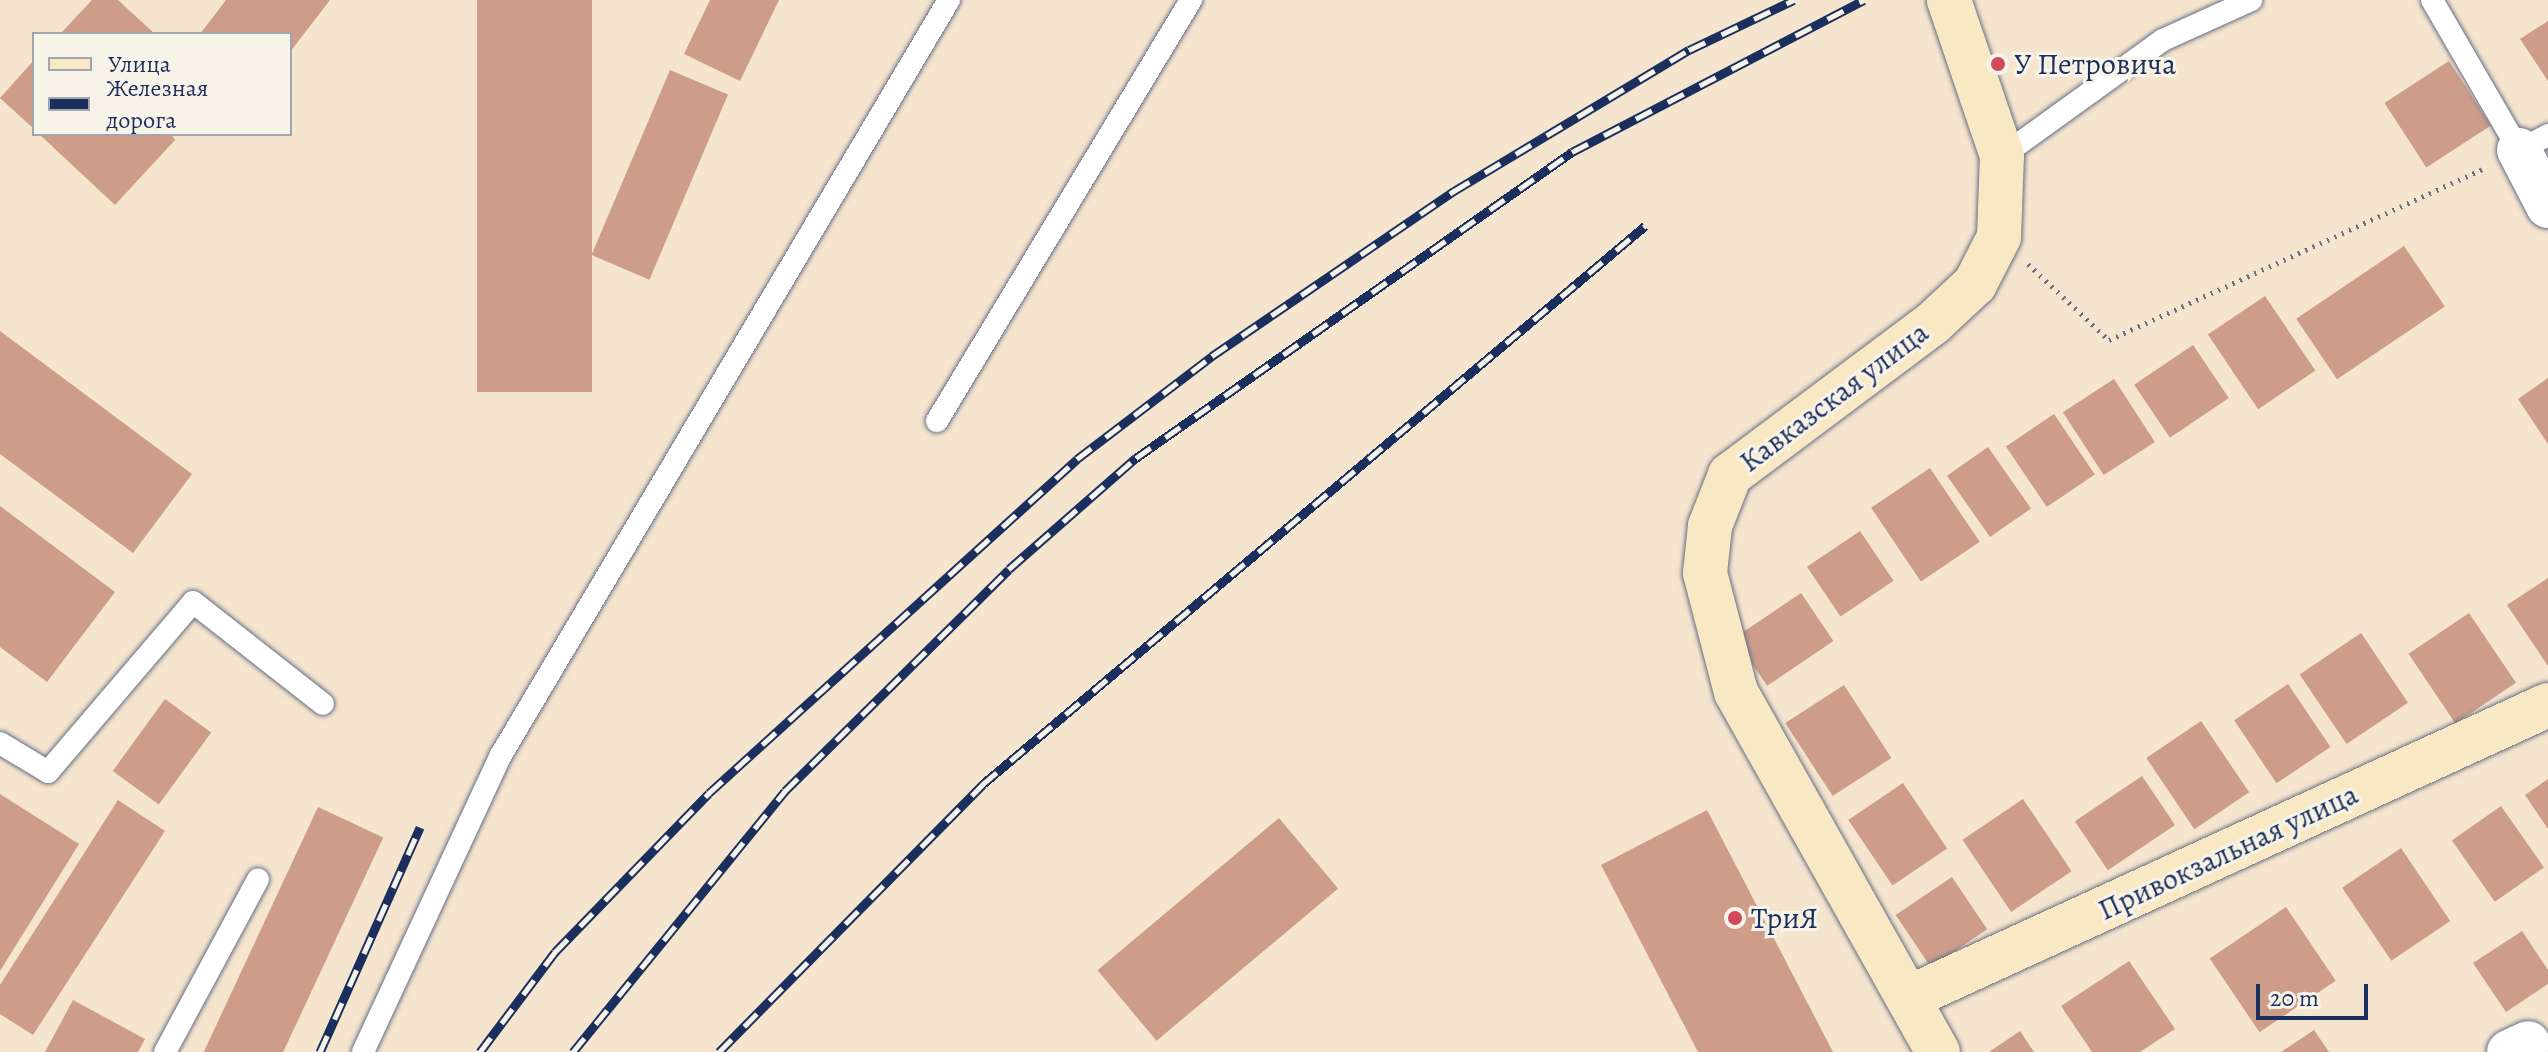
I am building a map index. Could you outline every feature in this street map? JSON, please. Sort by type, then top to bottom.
[{"type":"main road","name":"Кавказская улица","points":[[1938,1052],[1736,692],[1705,573],[1710,526],[1730,475],[1933,323],[1975,284],[1999,237],[2002,156],[1949,0]]},
{"type":"main road","name":"Привокзальная улица","points":[[1908,998],[2548,705]]},
{"type":"street","points":[[2533,142],[2548,206]]},
{"type":"lane","points":[[363,1052],[501,755],[949,0]]},
{"type":"lane","points":[[937,421],[1191,0]]},
{"type":"lane","points":[[2002,156],[2163,40],[2251,0]]},
{"type":"lane","points":[[2432,0],[2533,142]]},
{"type":"lane","points":[[0,743],[48,772],[193,602],[323,704]]},
{"type":"lane","points":[[165,1052],[258,879]]},
{"type":"path","points":[[1999,237],[2109,340],[2533,142]]},
{"type":"building","points":[[92,0],[118,0],[153,32],[62,32]]},
{"type":"building","points":[[226,0],[330,0],[292,49],[292,32],[202,32]]},
{"type":"building","points":[[477,0],[592,0],[592,392],[477,392]]},
{"type":"building","points":[[710,0],[779,0],[740,81],[684,54]]},
{"type":"building","points":[[2548,21],[2548,81],[2520,39]]},
{"type":"building","points":[[2449,61],[2491,126],[2426,168],[2384,103]]},
{"type":"building","points":[[32,62],[32,127],[0,98]]},
{"type":"building","points":[[670,70],[728,95],[649,280],[591,255]]},
{"type":"building","points":[[41,136],[172,136],[175,140],[115,205]]},
{"type":"building","points":[[2404,246],[2445,307],[2337,379],[2296,319]]},
{"type":"building","points":[[2265,296],[2315,371],[2258,409],[2208,335]]},
{"type":"building","points":[[0,331],[192,474],[133,553],[0,454]]},
{"type":"building","points":[[2193,345],[2229,398],[2170,438],[2134,385]]},
{"type":"building","points":[[2548,378],[2548,444],[2518,399]]},
{"type":"building","points":[[2114,379],[2155,442],[2104,475],[2063,412]]},
{"type":"building","points":[[2054,414],[2095,475],[2047,507],[2006,446]]},
{"type":"building","points":[[1988,447],[2031,508],[1990,537],[1947,476]]},
{"type":"building","points":[[1930,468],[1980,542],[1921,581],[1871,508]]},
{"type":"building","points":[[0,506],[115,592],[47,682],[0,647]]},
{"type":"building","points":[[1860,531],[1894,581],[1840,617],[1807,567]]},
{"type":"building","points":[[2548,578],[2548,666],[2507,605]]},
{"type":"building","points":[[1801,593],[1833,641],[1767,686],[1735,638]]},
{"type":"building","points":[[2469,613],[2516,683],[2455,723],[2408,654]]},
{"type":"building","points":[[2361,633],[2408,703],[2347,744],[2300,674]]},
{"type":"building","points":[[2288,684],[2330,747],[2277,783],[2234,720]]},
{"type":"building","points":[[1844,685],[1891,758],[1833,796],[1785,723]]},
{"type":"building","points":[[165,699],[211,733],[159,805],[113,771]]},
{"type":"building","points":[[2201,721],[2249,792],[2194,829],[2146,758]]},
{"type":"building","points":[[2142,776],[2175,825],[2108,870],[2075,821]]},
{"type":"building","points":[[2548,779],[2548,829],[2525,795]]},
{"type":"building","points":[[1903,783],[1947,848],[1892,885],[1848,820]]},
{"type":"building","points":[[0,794],[79,844],[0,971]]},
{"type":"building","points":[[2023,799],[2072,871],[2011,912],[1962,840]]},
{"type":"building","points":[[118,800],[165,831],[33,1035],[0,1014],[0,985]]},
{"type":"building","points":[[2501,806],[2544,867],[2495,902],[2452,840]]},
{"type":"building","points":[[318,807],[383,837],[283,1052],[204,1052]]},
{"type":"building","points":[[1707,810],[1833,1052],[1698,1052],[1601,865]]},
{"type":"building","points":[[1279,818],[1338,888],[1157,1041],[1097,970]]},
{"type":"building","points":[[2401,848],[2450,921],[2391,961],[2342,888]]},
{"type":"building","points":[[1952,877],[1987,929],[1931,967],[1896,915]]},
{"type":"building","points":[[2286,907],[2336,981],[2259,1032],[2210,958]]},
{"type":"building","points":[[2522,931],[2548,970],[2548,984],[2506,1012],[2473,963]]},
{"type":"building","points":[[2129,961],[2175,1029],[2140,1052],[2092,1052],[2061,1006]]},
{"type":"building","points":[[73,1000],[145,1039],[138,1052],[45,1052]]},
{"type":"building","points":[[2314,1030],[2329,1052],[2281,1052]]},
{"type":"building","points":[[2020,1031],[2034,1052],[1989,1052]]},
{"type":"railway","points":[[480,1052],[555,952],[709,793],[1077,459],[1212,356],[1454,191],[1689,50],[1794,0]]},
{"type":"railway","points":[[573,1052],[785,791],[1009,569],[1136,458],[1572,152],[1864,0]]},
{"type":"railway","points":[[719,1052],[983,784],[1645,226]]},
{"type":"railway","points":[[320,1052],[420,827]]},
{"type":"place","name":"У Петровича","points":[[1998,64]]},
{"type":"place","name":"ТриЯ","points":[[1735,918]]}]
